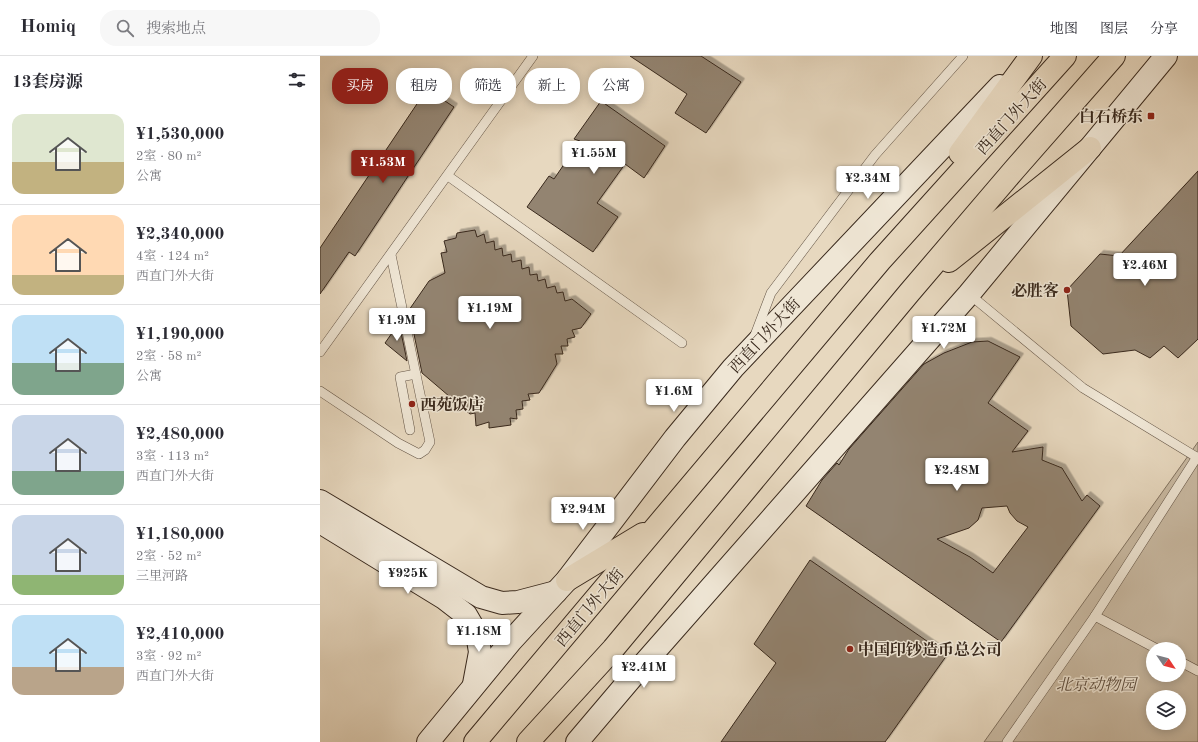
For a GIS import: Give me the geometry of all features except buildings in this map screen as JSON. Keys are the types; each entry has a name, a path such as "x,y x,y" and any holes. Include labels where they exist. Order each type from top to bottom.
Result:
{"highway":[{"path":"880,261 1030,56"},
{"name":"西直门外大街","path":"475,742 880,261 1065,56"},
{"path":"528,742 613,649 909,293 1114,56"},
{"path":"909,293 1090,148"},
{"path":"562,586 659,524"}],"street":[{"name":"西直门外大街","path":"428,742 511,641 562,586 675,438 750,350 1030,56"},
{"path":"577,742 633,676 970,294 1166,56"},
{"path":"320,501 481,597 502,603 518,602 562,586"},
{"path":"320,522 444,598 466,615 477,634 480,652 474,686"}],"lane":[{"path":"320,352 533,56"},
{"path":"750,350 771,293 875,155 963,56"},
{"path":"448,176 682,343"},
{"path":"320,391 398,443 419,454 425,450 430,442 391,255"},
{"path":"970,294 1083,388 1198,458 1095,616 1006,742"},
{"path":"410,430 400,377 416,374"},
{"path":"1095,616 1146,643"},
{"path":"1186,665 1198,671"}],"green space":[{"name":"北京动物园","path":"1198,442 1198,742 984,742"}],"place":[{"name":"白石桥东","path":"1151,116"},
{"name":"必胜客","path":"1067,290"},
{"name":"西苑饭店","path":"412,404"},
{"name":"中国印钞造币总公司","path":"850,649"}]}
